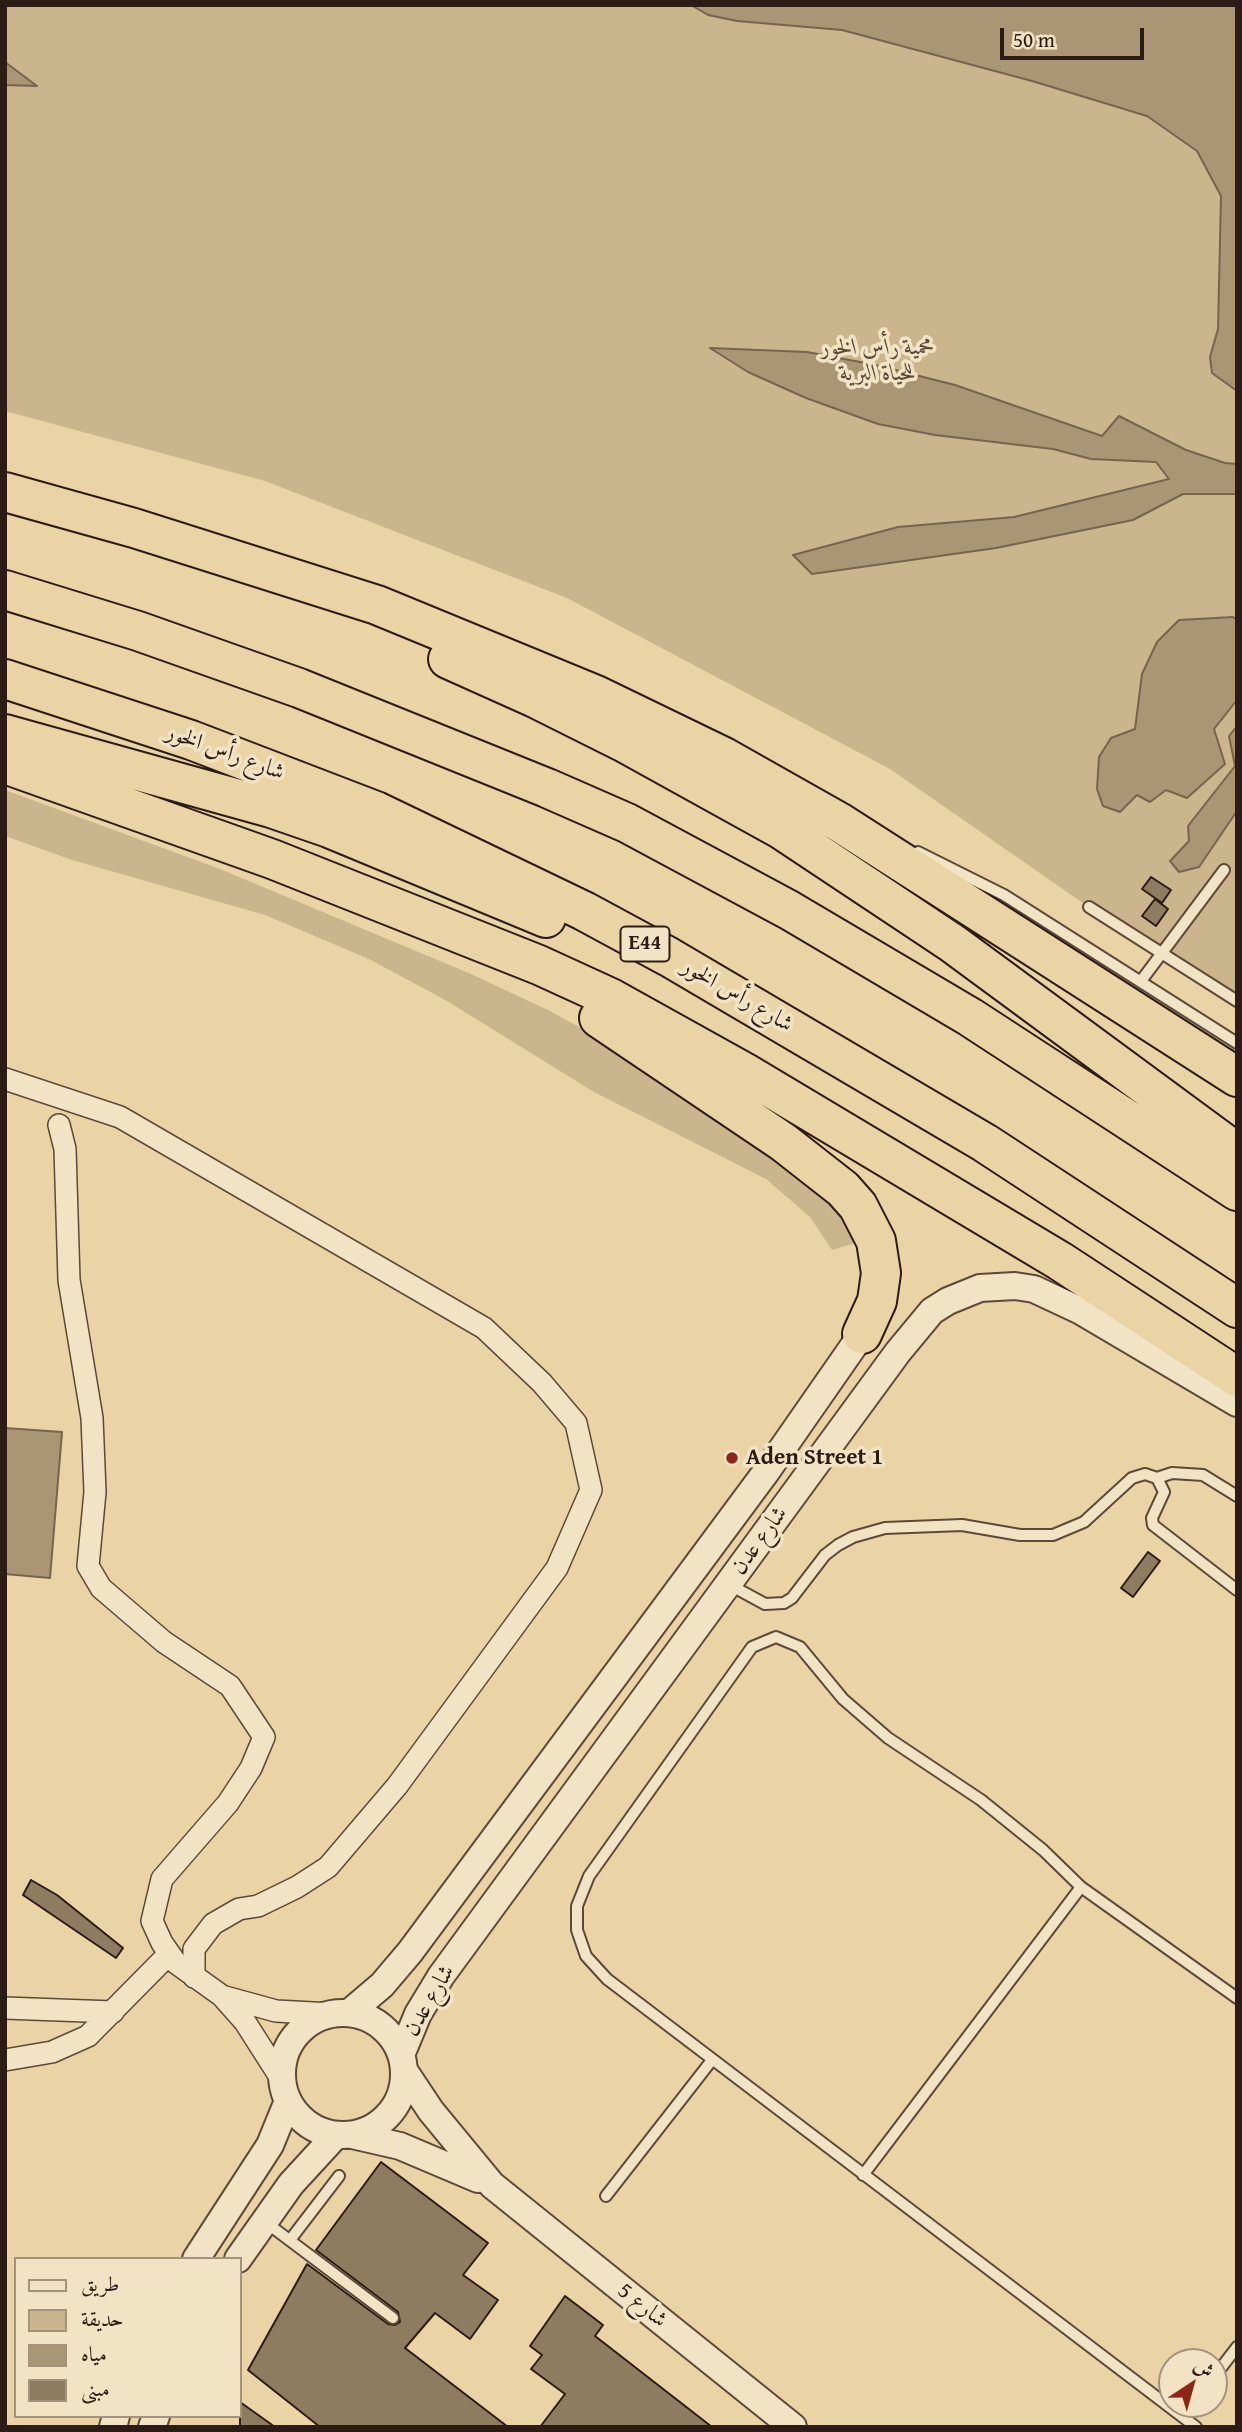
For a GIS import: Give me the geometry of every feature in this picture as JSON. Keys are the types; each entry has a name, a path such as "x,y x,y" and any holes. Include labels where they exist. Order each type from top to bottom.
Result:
{"highway":[{"path":"5,492 134,528 377,605 515,659 724,757 839,822 1237,1077"},
{"path":"226,559 306,598 535,698 690,777 782,830 952,943 1237,1153"},
{"path":"5,590 138,631 299,688 627,823 713,868 947,1004 1237,1191"},
{"name":"شارع رأس الخور","path":"5,679 191,740 376,811 584,911 669,957 974,1136 1237,1308"},
{"path":"5,734 271,808 329,828 581,932 669,957"},
{"path":"5,764 272,859 539,965 611,998 676,1033 1048,1254 1237,1377"},
{"path":"446,930 613,1026 783,1142 843,1189 869,1225 879,1257 877,1301 862,1334"}],"street":[{"path":"5,1079 129,1121 484,1328 542,1383 576,1423 591,1490 557,1568 397,1786 328,1867 297,1887 258,1906 239,1909 214,1924 194,1949 194,1977"},
{"path":"59,1125 66,1163 69,1280 92,1418 94,1492 88,1566 101,1588 164,1642 230,1686 264,1737 251,1769 228,1803 162,1879 152,1921 169,1954 194,1977 222,1996 245,2022 300,2118 317,2130 344,2135 369,2130 384,2120 396,2106 403,2090 403,2063 390,2035 372,2020 340,2013 276,2011 222,1996"},
{"name":"شارع عدن","path":"403,2063 418,2014 441,1976 917,1327 932,1311 964,1293 981,1288 1015,1286 1058,1299 1237,1404"},
{"name":"شارع عدن","path":"340,2013 382,1985 410,1952 766,1472 862,1334"},
{"path":"5,2060 70,2046 88,2036 169,1954"},
{"path":"5,2008 113,2012"},
{"path":"196,2257 270,2144 285,2091 284,2058 294,2037 311,2022 340,2013"},
{"name":"شارع 5","path":"403,2063 431,2112 492,2185 793,2427"},
{"path":"239,2257 291,2185 344,2135"},
{"name":"شارع 5","path":"344,2135 400,2146 447,2163 492,2185"}],"lane":[{"path":"839,822 888,840"},
{"path":"901,845 1004,895 1237,1043"},
{"path":"1141,981 1224,870"},
{"path":"1089,907 1237,1001"},
{"path":"729,1584 765,1604 784,1603 798,1591 825,1555 845,1541 868,1531 962,1525 1020,1535 1054,1535 1084,1522 1138,1474 1157,1478 1171,1472 1203,1475 1237,1496"},
{"path":"1157,1478 1163,1485 1165,1496 1152,1518 1153,1525 1237,1590"},
{"path":"1158,2398 607,1979 586,1956 577,1930 577,1906 589,1877 747,1654 760,1642 776,1637 793,1642 825,1681 861,1716 1011,1823 1081,1888 1237,1998"},
{"path":"863,2175 1081,1888"},
{"path":"606,2196 712,2060"},
{"path":"290,2240 339,2176"},
{"path":"264,2221 393,2318"}],"green space":[{"name":"محمية رأس الخور للحياة البرية","path":"5,5 1237,5 1237,1010 890,769 567,598 265,481 5,411"},
{"path":"5,790 220,869 471,974 550,1011 588,1032 817,1190 840,1214 855,1243 832,1250 810,1217 766,1179 594,1092 447,1001 369,959 265,915 72,860 5,836"}],"water":[{"path":"691,5 1237,5 1237,391 1212,373 1210,357 1218,329 1221,196 1197,151 1147,116 1032,81 842,30 737,21 708,15"},
{"path":"5,62 37,86 5,85"},
{"path":"710,348 807,352 876,365 955,385 1102,436 1119,416 1186,450 1225,463 1237,464 1237,494 1183,494 1133,520 996,548 812,574 793,555 898,527 1014,517 1169,479 1156,462 1091,459 1053,449 935,435 878,424 806,398 748,372"},
{"path":"1233,617 1237,620 1237,700 1214,729 1225,764 1187,798 1166,790 1150,802 1137,795 1120,812 1103,806 1097,789 1099,757 1111,738 1135,729 1142,674 1157,642 1179,620"},
{"path":"1237,726 1237,811 1199,867 1179,872 1170,861 1189,841 1188,826 1235,766 1229,736"},
{"path":"5,1428 62,1432 50,1578 5,1574"}],"building":[{"path":"1151,877 1171,890 1162,903 1142,889"},
{"path":"1155,899 1168,909 1156,926 1142,916"},
{"path":"1148,1552 1160,1561 1133,1597 1121,1588"},
{"path":"31,1880 57,1895 123,1948 116,1958 23,1895"},
{"path":"381,2162 488,2243 463,2275 498,2300 470,2339 435,2313 405,2348 508,2427 320,2427 248,2370 307,2264 388,2324 395,2325 400,2322 398,2312 316,2250"},
{"path":"565,2296 603,2325 595,2336 712,2427 540,2427 565,2394 531,2369 542,2355 530,2346"},
{"path":"242,2403 275,2427 240,2427"}],"place":[{"name":"Aden Street 1","path":"732,1458"}]}
